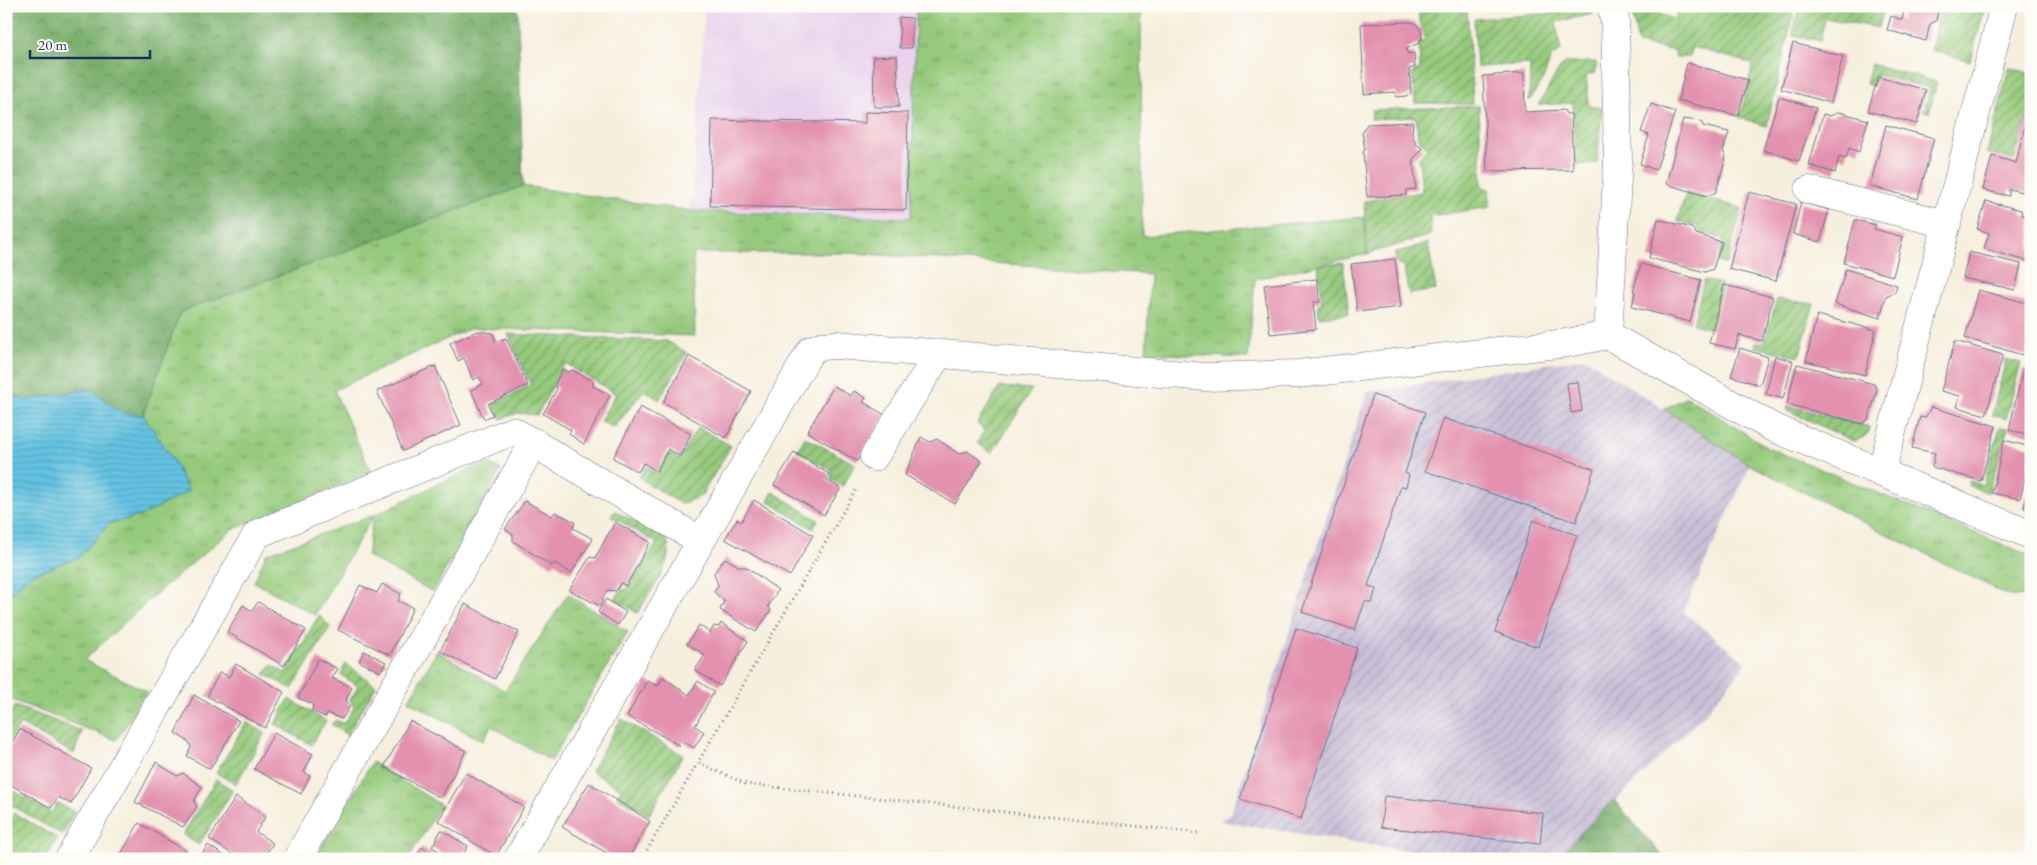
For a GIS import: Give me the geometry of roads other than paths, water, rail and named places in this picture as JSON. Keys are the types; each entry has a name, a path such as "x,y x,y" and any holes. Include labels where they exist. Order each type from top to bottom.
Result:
{"street":[{"path":"1608,335 1618,161 1618,83 1615,20 1612,6"},
{"path":"1881,473 2004,6"},
{"path":"1809,190 1947,224"},
{"path":"518,859 811,350 820,346 1206,377 1298,374 1567,343 1608,335 1772,426 2031,535"},
{"path":"874,457 938,355"},
{"path":"69,859 257,534 513,430 701,541"},
{"path":"297,859 534,442"}],"water":[{"path":"91,389 120,412 143,415 173,460 189,491 143,515 109,524 79,557 30,575 12,592 6,605 6,396 27,400"}]}
